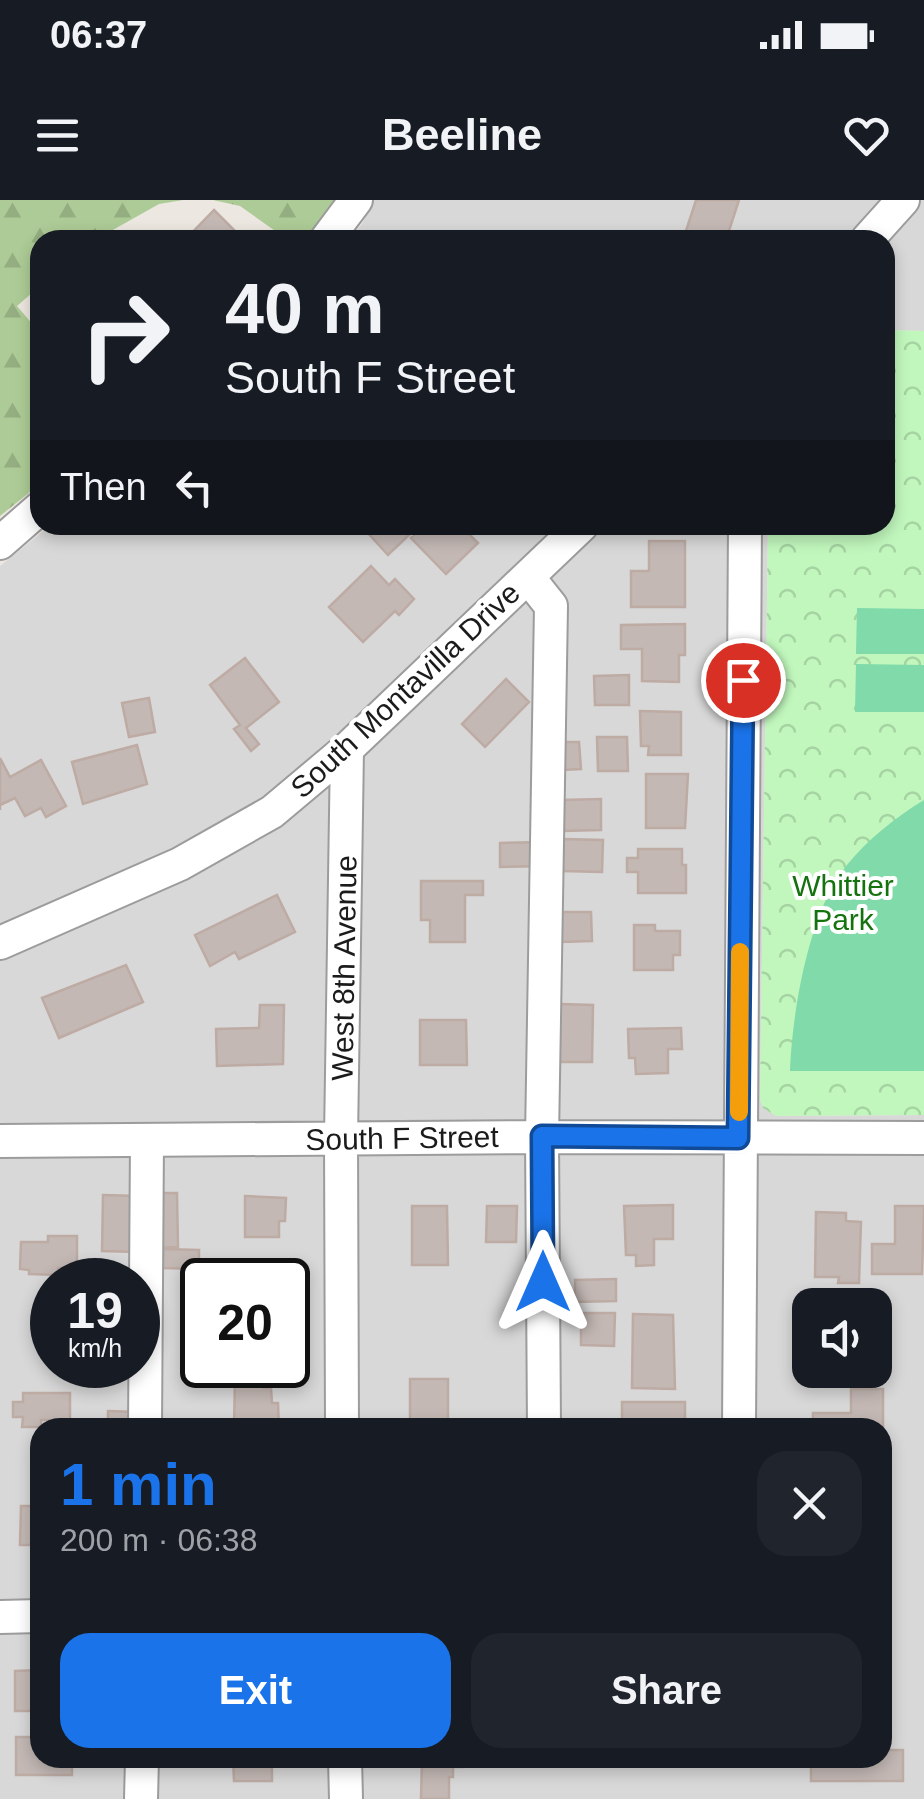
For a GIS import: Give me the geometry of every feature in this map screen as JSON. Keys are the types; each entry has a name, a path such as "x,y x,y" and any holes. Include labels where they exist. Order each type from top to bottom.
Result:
{"street":[{"path":"334,230 356,200"},
{"path":"870,230 877,200"},
{"path":"876,230 903,200"},
{"path":"0,543 30,517"},
{"name":"South Montavilla Drive","path":"0,943 196,855 272,812 347,750 572,535"},
{"path":"739,1418 744,535"},
{"path":"528,577 551,606 542,1136 544,1418"},
{"name":"West 8th Avenue","path":"342,1418 341,1138 347,750"},
{"name":"South F Street","path":"0,1141 542,1136 924,1138"},
{"path":"145,1418 147,1140"},
{"path":"0,1616 30,1616"},
{"path":"142,1768 142,1799"},
{"path":"345,1768 346,1799"}],"shaded area":[{"path":"374,200 924,200 924,331 895,330 895,230 357,230"},
{"path":"39,535 768,535 760,1099 763,1108 777,1116 924,1115 924,1799 0,1799 0,566"}],"green space":[{"path":"0,200 183,200 159,204 113,230 30,230 30,295 17,306 30,321 30,492 0,516"},
{"path":"213,200 338,200 315,230 274,230 240,206"},
{"name":"Whittier Park","path":"895,330 924,331 924,1115 776,1116 763,1108 760,1099 768,535 895,535"},
{"path":"857,608 924,609 924,654 856,654"},
{"path":"856,664 924,665 924,712 855,712"},
{"path":"924,800 924,1071 790,1071 805,963 822,908 847,865 873,837"}],"building":[{"path":"696,200 739,200 729,230 686,230"},
{"path":"214,210 234,230 195,230"},
{"path":"370,535 409,535 388,555"},
{"path":"470,535 478,543 446,574 411,538"},
{"path":"649,541 685,541 685,607 631,607 631,571 649,571"},
{"path":"371,566 389,585 395,579 414,599 399,615 395,611 363,642 329,607"},
{"path":"685,624 685,655 679,655 679,682 642,681 642,649 621,649 621,625"},
{"path":"245,658 279,702 246,728 259,744 251,751 234,729 240,725 210,685"},
{"path":"629,675 629,705 595,705 594,676"},
{"path":"506,679 529,702 485,747 462,724"},
{"path":"149,698 155,732 129,737 122,703"},
{"path":"640,711 681,712 681,755 648,755 649,746 641,746"},
{"path":"597,737 627,737 628,771 598,771"},
{"path":"562,742 579,742 581,769 563,770"},
{"path":"137,745 147,784 83,804 72,762"},
{"path":"0,758 10,777 41,760 66,806 46,817 41,808 25,816 15,798 0,805"},
{"path":"646,774 688,774 685,828 646,828"},
{"path":"601,799 601,830 562,831 561,800"},
{"path":"563,839 603,840 602,872 562,871"},
{"path":"543,842 544,866 500,867 500,843"},
{"path":"638,849 682,849 686,893 638,893 638,872 627,872 627,858 638,858"},
{"path":"421,881 483,881 483,895 465,895 465,942 430,942 430,920 421,920"},
{"path":"277,895 295,932 239,959 235,952 210,966 195,935"},
{"path":"560,912 591,912 592,941 561,942"},
{"path":"634,925 655,925 655,931 680,931 680,955 673,955 673,970 634,970"},
{"path":"126,965 143,1002 59,1038 42,998"},
{"path":"560,1004 593,1005 592,1062 558,1062"},
{"path":"260,1005 284,1005 283,1064 217,1066 216,1029 259,1028"},
{"path":"420,1020 466,1020 467,1065 420,1065"},
{"path":"681,1028 682,1049 668,1049 668,1073 636,1074 635,1058 629,1058 628,1029"},
{"path":"156,1193 177,1193 178,1247 156,1248"},
{"path":"103,1195 137,1196 136,1252 102,1251"},
{"path":"245,1196 286,1198 285,1221 279,1221 279,1237 245,1237"},
{"path":"673,1205 673,1239 654,1239 654,1265 636,1266 636,1255 626,1255 624,1206"},
{"path":"412,1206 447,1206 448,1265 412,1265"},
{"path":"487,1206 517,1206 516,1242 486,1242"},
{"path":"895,1206 924,1206 922,1274 872,1274 872,1244 895,1244"},
{"path":"816,1212 846,1213 846,1221 861,1222 859,1283 838,1283 839,1277 815,1277"},
{"path":"48,1236 77,1236 77,1258 30,1258 30,1274 29,1270 20,1269 21,1242 48,1242"},
{"path":"163,1249 199,1250 199,1258 180,1258 180,1268 163,1268"},
{"path":"616,1279 616,1301 575,1302 575,1280"},
{"path":"581,1313 615,1313 614,1346 581,1345"},
{"path":"633,1314 673,1315 675,1389 632,1388"},
{"path":"410,1379 448,1379 448,1418 410,1418"},
{"path":"235,1388 271,1388 272,1403 278,1403 279,1418 234,1418"},
{"path":"851,1389 883,1389 883,1418 813,1418 813,1413 851,1413"},
{"path":"23,1393 70,1393 70,1418 30,1418 30,1427 22,1427 23,1417 13,1417 13,1402 23,1402"},
{"path":"622,1402 685,1402 685,1418 622,1418"},
{"path":"108,1411 136,1412 136,1418 108,1418"},
{"path":"21,1506 30,1506 30,1545 20,1545"},
{"path":"30,1670 30,1711 15,1711 15,1671"},
{"path":"16,1737 30,1737 30,1768 72,1768 72,1775 16,1775"},
{"path":"892,1750 903,1750 903,1781 811,1781 811,1768 892,1768"},
{"path":"233,1768 272,1768 272,1781 234,1781"},
{"path":"422,1768 453,1768 449,1799 421,1799"}],"slow traffic":[{"path":"739,1112 740,952"}],"route":[{"path":"543,1282 542,1136 738,1138 743,680"}]}
